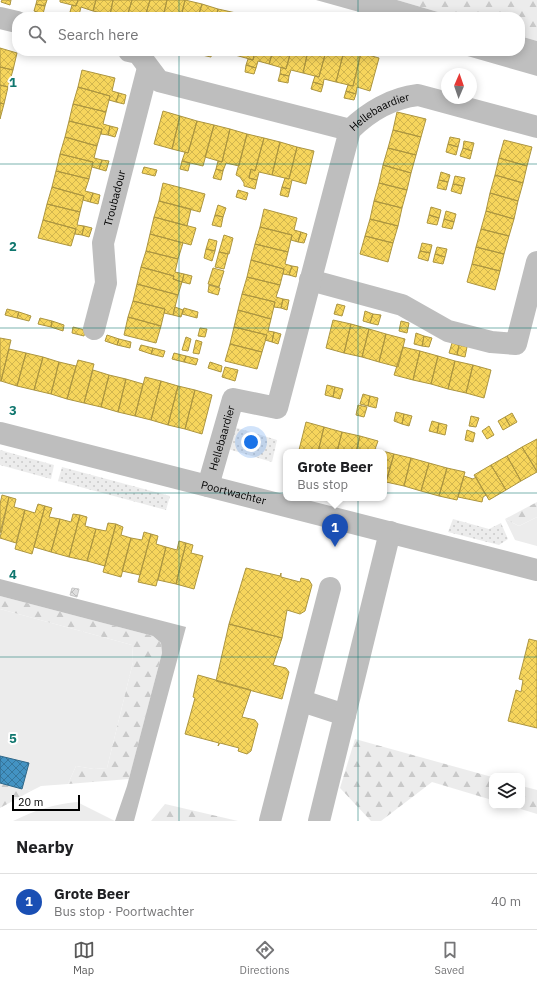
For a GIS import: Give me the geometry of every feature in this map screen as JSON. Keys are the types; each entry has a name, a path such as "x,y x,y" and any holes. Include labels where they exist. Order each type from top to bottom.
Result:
{"street":[{"path":"0,18 12,21"},
{"path":"139,56 159,81 350,130"},
{"name":"Troubadour","path":"94,329 106,283 103,243 148,68"},
{"name":"Hellebaardier","path":"208,486 233,398 277,408 350,130 361,119 401,97 418,95 537,127"},
{"path":"310,280 402,305 448,331 491,342 516,344 537,262"},
{"name":"Poortwachter","path":"0,433 537,570"},
{"path":"319,821 390,532"},
{"path":"270,821 330,588"},
{"path":"302,701 346,715"}],"green space":[{"path":"397,0 537,0 537,41 525,37 525,12 438,12"},
{"path":"234,427 277,440 272,462 228,449"},
{"path":"0,450 54,465 51,479 0,465"},
{"path":"62,467 170,496 166,510 58,481"},
{"path":"537,502 537,517 519,526 505,519"},
{"path":"537,517 537,546 515,540 505,519 519,526"},
{"path":"453,519 489,529 501,523 508,539 499,545 448,532"},
{"path":"0,596 153,636 161,643 162,653 129,779 68,784 76,766 94,769 107,768 133,662 132,645 0,609"},
{"path":"0,609 132,645 133,662 107,768 94,769 76,766 68,784 41,786 31,791 0,781"},
{"path":"355,739 489,776 489,799 432,782 381,821 371,821 340,788"},
{"path":"0,781 31,791 0,808"},
{"path":"525,787 537,790 537,814 521,809 525,809"},
{"path":"77,802 115,821 13,821 44,808"},
{"path":"165,804 238,821 151,821"}],"shaded area":[{"path":"316,0 397,0 438,12 359,12"},
{"path":"525,37 537,41 537,76 467,56 525,56"},
{"path":"0,579 186,627 134,821 115,821 127,786 162,653 161,643 153,636 0,596"}],"building: Homes":[{"path":"2,0 11,0 10,5 1,2"},
{"path":"37,0 47,0 45,6 36,4"},
{"path":"60,0 78,0 76,6 60,2"},
{"path":"78,0 96,0 93,11 81,7 80,12 70,12 72,5 76,6"},
{"path":"96,0 113,0 111,12 93,11"},
{"path":"113,0 132,0 128,12 111,12"},
{"path":"132,0 150,0 146,12 128,12"},
{"path":"150,0 167,0 164,12 146,12"},
{"path":"167,0 185,0 182,12 164,12"},
{"path":"185,0 202,4 200,12 182,12"},
{"path":"36,4 45,6 44,12 34,11"},
{"path":"202,4 218,9 217,12 200,12"},
{"path":"218,9 232,12 217,12"},
{"path":"0,48 12,52 12,56 16,56 13,70 0,67"},
{"path":"239,56 254,56 253,60"},
{"path":"254,56 271,56 269,64 258,61 256,68 246,65 248,59 253,60"},
{"path":"271,56 290,56 286,69 269,64"},
{"path":"290,56 307,56 303,73 291,70 289,76 280,74 281,67 286,69"},
{"path":"307,56 325,56 319,77 303,73"},
{"path":"325,56 343,56 336,82 324,79 323,85 313,82 315,76 319,77"},
{"path":"343,56 360,56 353,86 336,82"},
{"path":"360,56 372,56 379,58 370,91 357,87 356,94 346,91 348,85 353,86"},
{"path":"246,65 256,68 254,74 245,72"},
{"path":"0,67 13,70 8,87 0,85"},
{"path":"82,70 115,78 112,91 119,93 116,102 109,100 110,96 78,87"},
{"path":"280,74 289,76 288,83 278,81"},
{"path":"313,82 323,85 321,92 311,89"},
{"path":"0,85 8,87 4,104 0,103"},
{"path":"78,87 110,96 106,112 73,104"},
{"path":"346,91 356,94 354,100 344,98"},
{"path":"119,93 126,95 124,104 116,102"},
{"path":"0,103 4,104 0,119"},
{"path":"73,104 106,112 103,124 110,126 108,135 101,134 102,129 69,121"},
{"path":"163,111 180,116 172,149 154,144"},
{"path":"397,112 426,119 421,137 393,130"},
{"path":"180,116 197,121 188,153 172,149"},
{"path":"69,121 102,129 97,146 65,137"},
{"path":"197,121 214,125 203,166 182,161 185,152 188,153"},
{"path":"214,125 230,129 222,162 205,157"},
{"path":"110,126 118,128 115,137 108,135"},
{"path":"230,129 247,134 239,166 226,163 223,171 216,169 218,161 222,162"},
{"path":"393,130 421,137 416,155 388,148"},
{"path":"247,134 264,138 255,171 251,169 249,178 257,180 255,189 244,186 244,183 240,177 236,175"},
{"path":"65,137 97,146 94,158 102,160 99,169 92,167 93,162 60,154"},
{"path":"450,137 460,139 458,147 448,144"},
{"path":"264,138 280,142 272,175 259,172 257,180 249,178 251,169 255,171"},
{"path":"504,140 532,147 527,166 499,158"},
{"path":"464,141 474,143 472,151 463,148"},
{"path":"280,142 297,147 289,179 272,175"},
{"path":"448,144 458,147 456,155 446,152"},
{"path":"297,147 314,151 306,184 292,180 290,189 282,187 285,178 289,179"},
{"path":"388,148 416,155 411,173 383,165"},
{"path":"463,148 472,151 470,159 460,156"},
{"path":"60,154 93,162 89,179 56,171"},
{"path":"499,158 527,166 523,183 495,175"},
{"path":"102,160 109,161 106,171 99,169"},
{"path":"182,161 190,163 188,171 180,169"},
{"path":"383,165 411,173 407,190 379,183"},
{"path":"144,167 157,170 155,176 142,173"},
{"path":"216,169 223,171 221,180 213,178"},
{"path":"56,171 89,179 85,191 93,193 90,202 83,200 84,196 52,187"},
{"path":"441,172 450,175 448,182 439,180"},
{"path":"495,175 523,183 518,201 490,193"},
{"path":"455,176 465,178 463,186 453,184"},
{"path":"439,180 448,182 446,190 437,188"},
{"path":"163,183 205,194 200,212 159,201"},
{"path":"379,183 407,190 402,208 374,201"},
{"path":"453,184 463,186 461,194 451,191"},
{"path":"52,187 84,196 80,212 47,204"},
{"path":"282,187 290,189 288,197 280,195"},
{"path":"238,190 248,193 246,200 236,197"},
{"path":"93,193 100,195 98,204 90,202"},
{"path":"490,193 518,201 514,219 486,211"},
{"path":"159,201 191,209 187,226 154,217"},
{"path":"374,201 402,208 398,226 370,219"},
{"path":"47,204 80,212 77,225 84,226 82,235 75,234 76,229 43,220"},
{"path":"218,205 226,208 223,217 215,215"},
{"path":"431,207 441,210 439,218 429,215"},
{"path":"264,209 297,218 294,230 301,232 298,242 291,240 292,235 260,227"},
{"path":"446,211 456,214 454,222 444,219"},
{"path":"486,211 514,219 509,236 481,229"},
{"path":"215,215 223,217 221,227 212,225"},
{"path":"429,215 439,218 437,225 427,223"},
{"path":"154,217 196,228 191,245 150,234"},
{"path":"370,219 398,226 393,243 365,236"},
{"path":"444,219 454,222 452,229 442,227"},
{"path":"43,220 76,229 71,246 38,238"},
{"path":"84,226 92,228 89,237 82,235"},
{"path":"260,227 292,235 288,252 255,244"},
{"path":"481,229 509,236 504,254 476,247"},
{"path":"301,232 307,234 304,243 298,242"},
{"path":"150,234 183,243 178,259 146,251"},
{"path":"224,235 233,238 229,254 219,252"},
{"path":"365,236 393,243 388,262 360,254"},
{"path":"209,239 217,241 215,251 206,249"},
{"path":"422,243 432,245 430,253 420,251"},
{"path":"255,244 288,252 285,264 292,266 289,275 283,274 284,269 251,260"},
{"path":"437,247 447,249 445,257 435,254"},
{"path":"476,247 504,254 500,271 472,264"},
{"path":"206,249 215,251 212,261 204,258"},
{"path":"146,251 178,259 175,272 184,274 182,282 173,279 174,276 141,267"},
{"path":"420,251 430,253 428,261 418,258"},
{"path":"219,252 228,254 224,269 215,267"},
{"path":"435,254 445,257 443,264 433,262"},
{"path":"251,260 284,269 280,285 247,277"},
{"path":"472,264 500,271 495,290 467,282"},
{"path":"292,266 298,267 296,277 289,275"},
{"path":"141,267 174,276 173,279 182,282 178,295 137,284"},
{"path":"213,268 224,271 219,287 208,284"},
{"path":"184,274 192,276 190,284 182,282"},
{"path":"247,277 280,285 276,297 283,299 281,308 274,307 275,302 242,294"},
{"path":"137,284 178,295 173,315 164,313 165,309 133,301"},
{"path":"209,285 220,288 218,295 208,292"},
{"path":"242,294 275,302 271,319 238,310"},
{"path":"283,299 289,300 287,310 281,308"},
{"path":"133,301 165,309 161,326 128,317"},
{"path":"337,304 345,306 342,316 334,314"},
{"path":"175,307 183,310 181,317 173,315"},
{"path":"184,308 198,312 197,318 182,314"},
{"path":"7,309 19,312 17,318 5,315"},
{"path":"238,310 271,319 268,331 274,332 272,342 265,340 267,335 234,327"},
{"path":"365,311 373,314 370,323 363,321"},
{"path":"19,312 31,316 29,321 17,318"},
{"path":"373,314 381,315 378,325 370,323"},
{"path":"128,317 161,326 156,343 124,335"},
{"path":"40,318 52,321 51,327 38,324"},
{"path":"333,320 351,324 344,353 326,348"},
{"path":"52,321 64,325 63,331 51,327"},
{"path":"401,321 409,323 407,333 399,331"},
{"path":"351,324 369,329 362,357 344,353"},
{"path":"73,327 85,330 84,336 72,333"},
{"path":"234,327 267,335 262,352 230,344"},
{"path":"200,328 207,329 205,337 198,336"},
{"path":"369,329 386,334 379,362 362,357"},
{"path":"274,332 281,334 278,344 272,342"},
{"path":"416,333 424,336 422,346 414,344"},
{"path":"386,334 405,339 398,367 379,362"},
{"path":"107,335 119,339 117,345 105,341"},
{"path":"424,336 432,338 429,347 422,346"},
{"path":"186,337 191,339 188,351 182,350"},
{"path":"0,338 11,340 1,381 0,381"},
{"path":"119,339 131,342 130,348 117,345"},
{"path":"196,340 202,342 199,354 193,353"},
{"path":"452,343 459,345 457,355 449,353"},
{"path":"230,344 262,352 257,369 225,361"},
{"path":"141,345 153,348 151,354 139,350"},
{"path":"459,345 467,347 465,357 457,355"},
{"path":"403,347 420,351 413,380 394,375"},
{"path":"153,348 165,351 163,357 151,354"},
{"path":"9,349 26,353 17,386 1,381"},
{"path":"420,351 438,356 431,384 413,380"},
{"path":"26,353 43,357 34,390 17,386"},
{"path":"174,353 186,356 184,362 172,359"},
{"path":"186,356 198,359 196,365 184,362"},
{"path":"438,356 455,361 448,389 431,384"},
{"path":"43,357 59,362 51,394 34,390"},
{"path":"78,360 94,364 84,403 67,399"},
{"path":"455,361 473,365 466,393 448,389"},
{"path":"59,362 76,366 67,399 51,394"},
{"path":"210,362 222,366 221,372 208,368"},
{"path":"473,365 491,370 484,398 466,393"},
{"path":"225,367 238,370 235,381 222,377"},
{"path":"93,370 109,375 101,407 84,403"},
{"path":"109,375 126,379 118,412 101,407"},
{"path":"145,377 161,381 151,420 135,416"},
{"path":"126,379 143,384 135,416 118,412"},
{"path":"161,381 178,386 168,425 151,420"},
{"path":"327,385 335,387 333,397 325,395"},
{"path":"178,386 195,390 185,429 168,425"},
{"path":"335,387 343,389 340,399 333,397"},
{"path":"195,390 212,395 202,434 185,429"},
{"path":"363,394 370,396 368,406 360,404"},
{"path":"370,396 378,398 376,408 368,406"},
{"path":"358,405 367,407 364,417 356,415"},
{"path":"396,412 404,414 402,424 394,421"},
{"path":"512,413 517,422 510,426 505,417"},
{"path":"404,414 412,416 409,426 402,424"},
{"path":"471,416 479,418 476,427 469,426"},
{"path":"505,417 510,426 503,430 498,421"},
{"path":"432,421 439,423 437,433 429,431"},
{"path":"306,422 324,427 319,449 299,449"},
{"path":"439,423 447,425 445,435 437,433"},
{"path":"489,426 494,435 487,439 482,431"},
{"path":"324,427 342,432 338,449 319,449"},
{"path":"467,430 475,433 473,442 465,440"},
{"path":"342,432 360,436 357,449 338,449"},
{"path":"360,436 378,441 375,449 357,449"},
{"path":"537,439 537,471 522,447"},
{"path":"522,447 537,472 521,481 507,456"},
{"path":"387,452 394,454 387,478"},
{"path":"394,454 411,458 404,486 387,482"},
{"path":"507,456 521,481 506,490 491,465"},
{"path":"411,458 429,463 421,491 404,486"},
{"path":"429,463 447,468 439,496 421,491"},
{"path":"491,465 506,490 489,500 474,475"},
{"path":"447,468 465,472 457,500 439,496"},
{"path":"464,476 473,479 476,477 486,495 483,497 482,502 458,497"},
{"path":"2,495 9,497 0,533 0,504"},
{"path":"9,497 16,499 14,507 25,510 16,543 0,538"},
{"path":"38,504 45,506 32,554 15,549 25,510 35,513"},
{"path":"45,506 52,508 49,517 60,519 51,552 34,547"},
{"path":"73,514 80,515 69,557 51,552 60,519 71,522"},
{"path":"80,515 87,517 85,526 96,529 87,561 69,557"},
{"path":"108,523 116,524 105,566 87,561 96,529 106,531"},
{"path":"116,524 123,527 121,535 131,538 121,577 103,572"},
{"path":"144,532 151,534 140,575 122,571 131,538 142,540"},
{"path":"151,534 158,536 156,544 166,547 156,586 138,582"},
{"path":"179,541 186,543 176,584 158,580 166,547 177,550"},
{"path":"186,543 193,545 191,553 203,556 194,589 176,584"},
{"path":"246,568 280,576 281,573 281,577 300,582 301,578 309,580 312,585 305,611 300,614 287,610 282,638 229,624"},
{"path":"229,624 282,638 273,665 286,668 289,672 282,699 216,681"},
{"path":"529,639 537,641 537,728 508,721 516,690 521,692 523,680 519,679"},
{"path":"198,675 251,690 242,717 255,720 258,724 251,751 247,754 238,751 239,748 220,743 218,746 219,743 185,734 195,698 193,697"}],"building: Schools":[{"path":"0,756 29,763 22,789 0,783"}],"building: Other":[{"path":"72,588 79,589 77,597 70,595"}],"place":[{"name":"Grote Beer","path":"335,547"}]}
